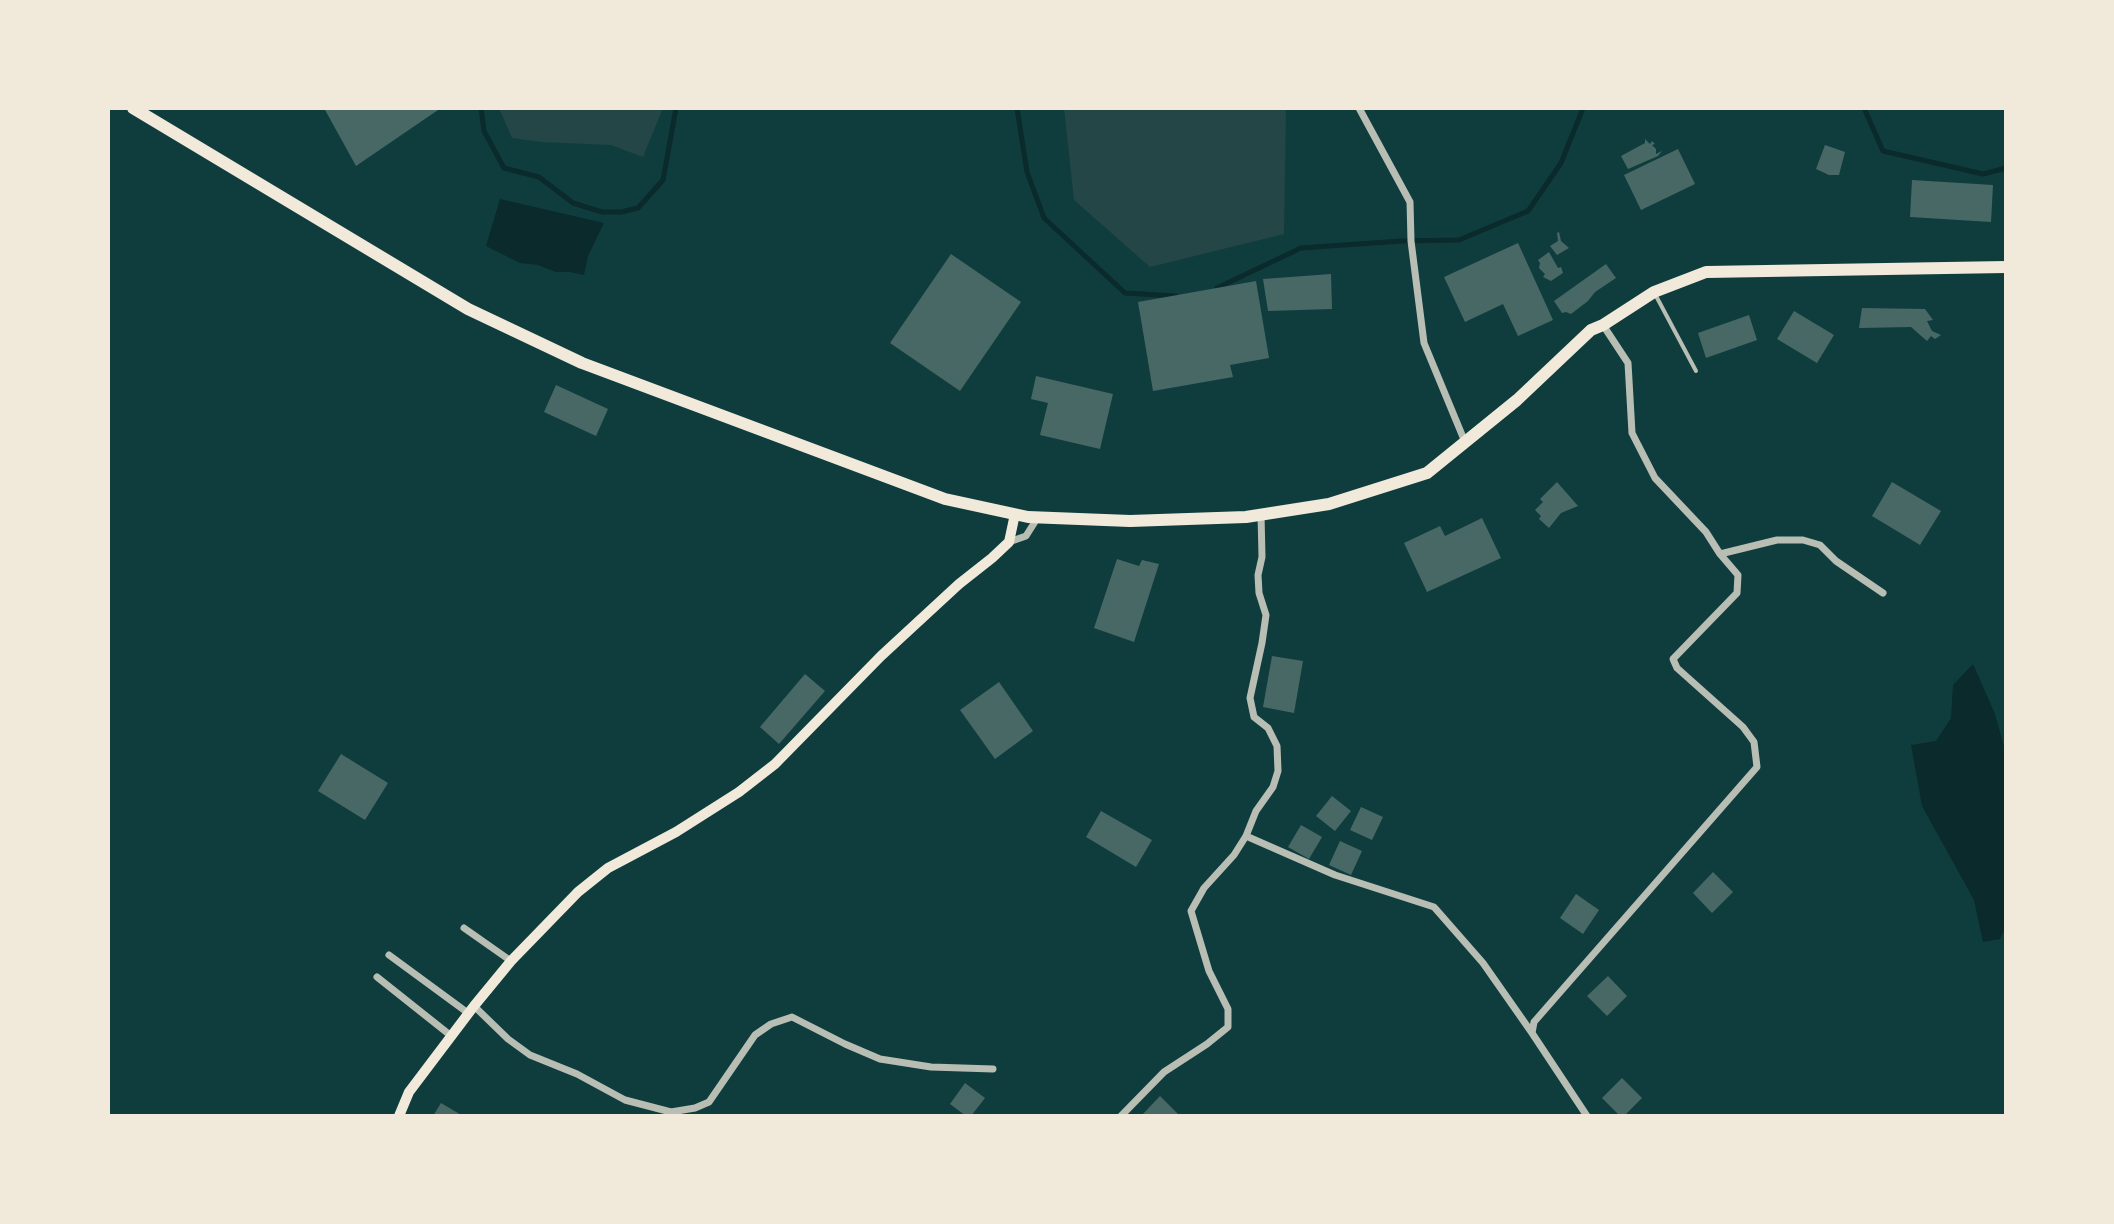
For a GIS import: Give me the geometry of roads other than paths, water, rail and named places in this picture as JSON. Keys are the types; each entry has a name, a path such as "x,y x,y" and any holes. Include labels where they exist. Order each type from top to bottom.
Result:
{"highway":[{"path":"133,108 468,309 582,363 945,499 1038,517 1130,521 1246,517 1329,504 1427,473 1517,400 1591,330 1654,292 1706,272 2006,267"}],"main road":[{"path":"399,1116 409,1092 450,1035 511,961 578,892 608,868 713,809 775,764 881,656 1009,542 1015,514"}],"street":[{"path":"1359,108 1410,202 1414,271 1424,343 1465,442"},
{"path":"1532,1033 1534,1022 1757,767 1754,742 1743,727 1677,668 1673,659 1737,593 1738,575 1706,532 1655,478 1632,433 1628,363 1603,325"},
{"path":"1121,1116 1164,1072 1228,1027 1228,1009 1209,971 1191,911 1204,888 1234,855 1246,836 1256,811 1273,787 1278,771 1277,746 1268,728 1254,717 1250,698 1266,615 1259,593 1258,575 1262,557 1261,514"},
{"path":"1009,542 1026,536 1038,517"},
{"path":"1720,554 1777,540 1803,540 1820,545 1836,561 1883,593"},
{"path":"1246,836 1335,875 1434,907 1483,963 1587,1116"},
{"path":"464,928 511,961"},
{"path":"389,955 471,1010 530,1055 577,1074 625,1100 671,1112 709,1102 755,1035 771,1024 792,1017 880,1059 931,1067 993,1069"},
{"path":"377,977 450,1035"}],"lane":[{"path":"1654,292 1696,371"}],"waterway":[{"path":"481,108 484,131 504,168 539,177 573,203 602,212 638,208 663,180 676,108"},
{"path":"1017,108 1027,172 1044,218 1125,293 1176,296"},
{"path":"1217,288 1301,248 1459,240 1528,211 1561,163 1583,108"},
{"path":"1864,108 1883,151 1983,174 2006,168"}]}
